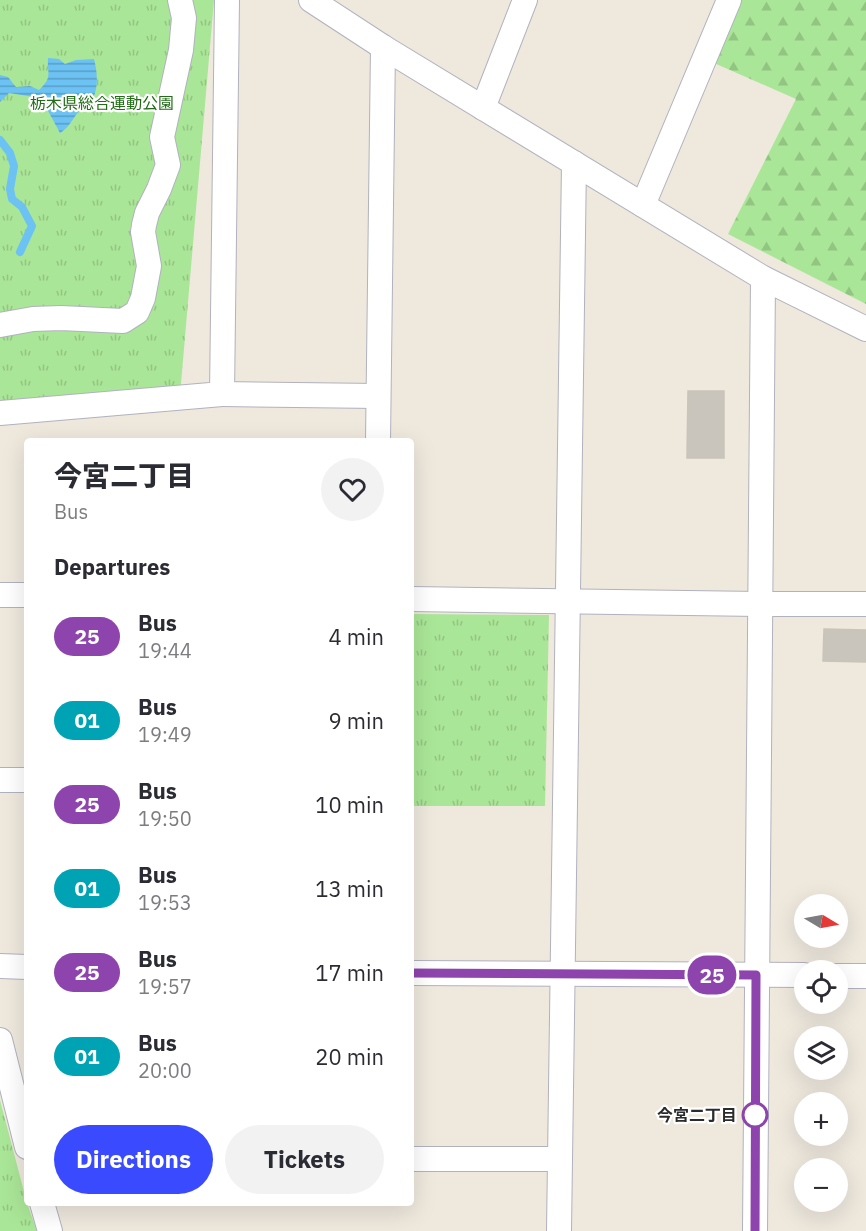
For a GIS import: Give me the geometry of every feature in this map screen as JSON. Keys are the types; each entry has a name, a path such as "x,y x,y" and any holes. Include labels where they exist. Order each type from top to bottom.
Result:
{"street":[{"path":"0,325 33,319 61,318 123,321 137,312 143,298 149,266 143,232 147,213 168,165 162,137 181,50 184,18 180,0"},
{"path":"222,394 227,0"},
{"path":"483,108 525,0"},
{"path":"643,205 729,0"},
{"path":"322,3 383,47 763,278 866,329"},
{"path":"378,438 383,47"},
{"path":"559,1231 574,163"},
{"path":"755,1231 763,278"},
{"path":"0,413 222,394 378,396"},
{"path":"0,595 24,595"},
{"path":"414,599 866,604"},
{"path":"0,780 24,780"},
{"path":"0,966 24,967"},
{"path":"414,973 794,975"},
{"path":"848,976 866,976"},
{"path":"0,1040 24,1135"},
{"path":"414,1159 560,1159"},
{"path":"43,1206 50,1231"}],"green space":[{"name":"栃木県総合運動公園","path":"0,0 214,0 180,395 0,407"},
{"path":"739,0 866,0 866,304 728,234 796,99 714,63"},
{"path":"414,614 549,615 545,806 414,806"},
{"path":"0,1100 24,1192 24,1206 28,1206 37,1231 0,1231"}],"water":[{"path":"48,58 59,59 65,64 76,60 94,59 96,68 97,84 93,98 60,133 41,98 9,93 0,102 0,75 8,77 16,87 30,86 39,90 48,78"}],"building":[{"path":"688,391 724,391 724,458 687,458"},
{"path":"824,629 866,630 866,662 823,661"}],"waterway":[{"path":"0,140 10,153 14,166 10,189 12,199 22,207 32,226 20,252"}],"bus line":[{"name":"25","path":"414,973 756,975 755,1231"}],"place":[{"name":"今宮二丁目","path":"755,1115"}]}
